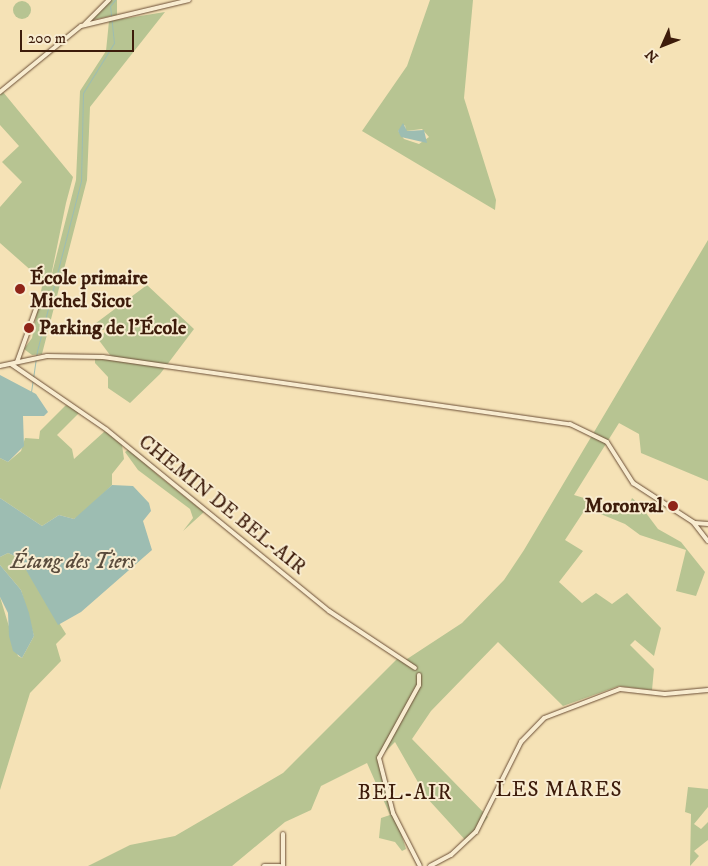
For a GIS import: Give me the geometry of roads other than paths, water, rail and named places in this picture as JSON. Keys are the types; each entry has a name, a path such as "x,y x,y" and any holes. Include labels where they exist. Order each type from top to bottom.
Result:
{"street":[{"path":"85,24 189,0"},
{"path":"1,92 61,39 85,24 107,1"},
{"path":"17,362 37,306"},
{"path":"0,365 37,358 103,357 508,412 583,428 608,443 617,465 633,482 694,523 708,541"},
{"name":"CHEMIN DE BEL-AIR","path":"11,364 107,430 329,611 415,668"},
{"path":"694,523 708,524"},
{"path":"419,675 419,683 379,758 393,813 420,866"},
{"path":"430,866 451,855 476,832 521,742 544,718 620,689 665,694 708,690"},
{"path":"264,866 281,866 283,834"}],"water":[{"path":"403,123 407,131 424,130 427,143 401,137 398,131"},
{"path":"0,375 36,394 48,412 44,416 23,416 24,446 8,462 0,458"},
{"name":"Étang des Tiers","path":"112,485 133,486 149,503 151,511 143,521 152,550 81,612 58,625 19,558 8,553 0,557 0,498 42,526 59,515 74,519"},
{"path":"0,565 21,590 29,613 34,636 22,658 13,651 9,636 8,613 0,597"}],"waterway":[{"path":"31,392 37,351 81,181 83,93 114,43 110,6 115,0"}],"place":[{"name":"École primaire Michel Sicot","path":"20,289"},
{"name":"Parking de l'École","path":"29,328"},
{"name":"Moronval","path":"673,506"}],"district":[{"name":"LES MARES","path":"559,790"},
{"name":"BEL-AIR","path":"405,793"}]}
